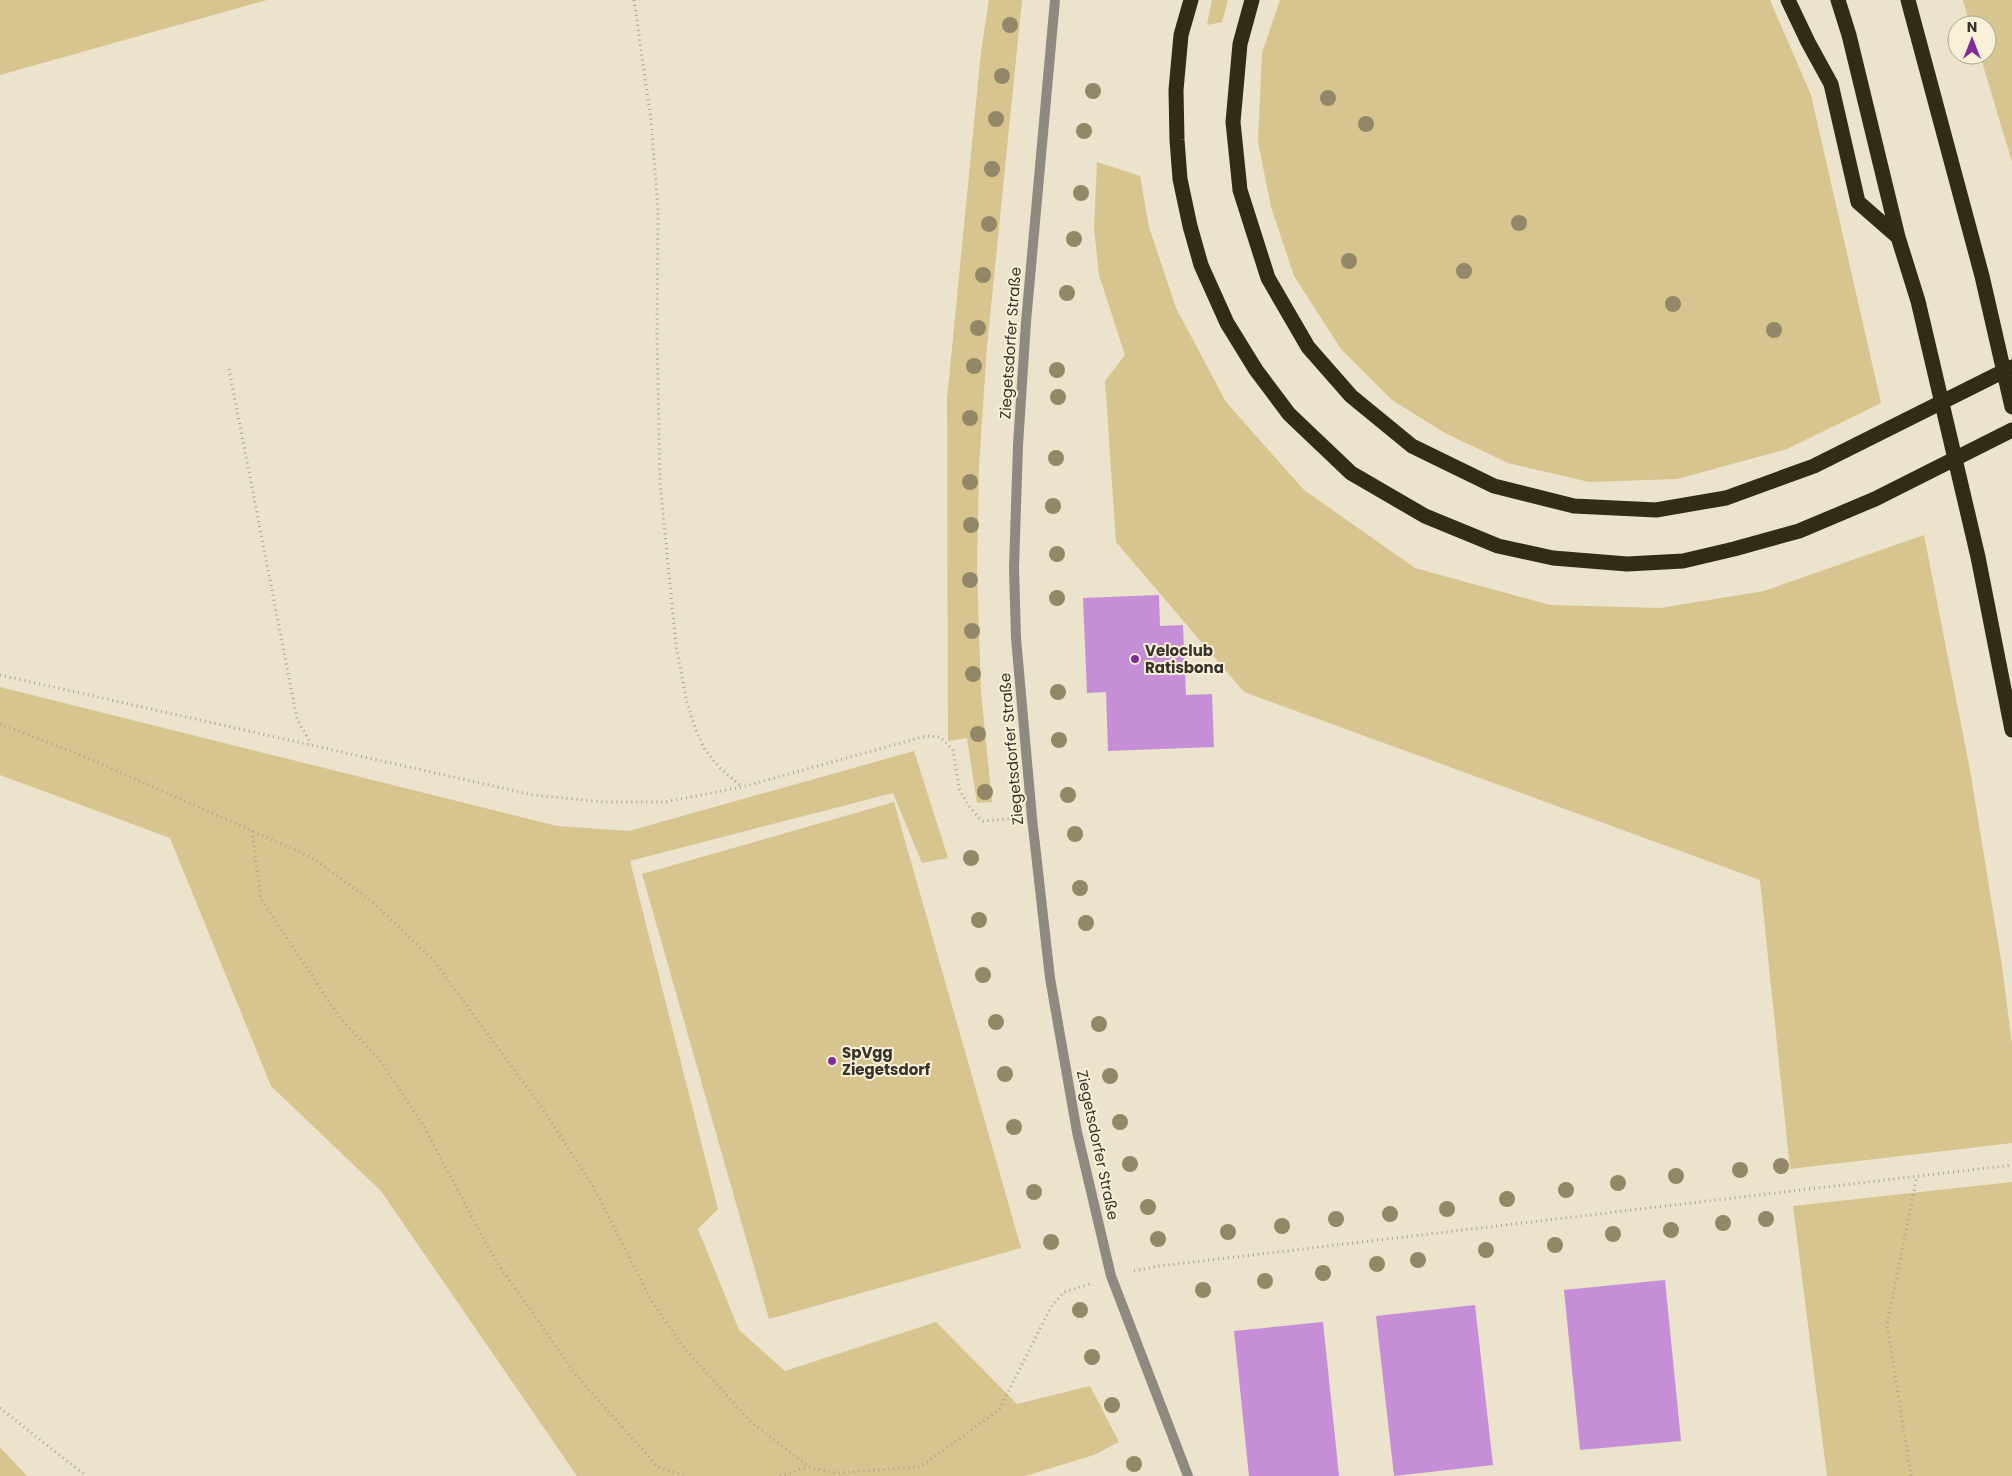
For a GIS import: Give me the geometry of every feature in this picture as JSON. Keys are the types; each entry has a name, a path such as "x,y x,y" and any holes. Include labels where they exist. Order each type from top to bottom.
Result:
{"highway":[{"path":"1191,0 1181,35 1176,90 1180,179 1190,226 1201,264 1227,323 1256,370 1289,414 1351,473 1425,516 1498,546 1552,558 1627,564 1683,561 1799,531 1875,499 2012,430"},
{"path":"1252,0 1240,44 1232,122 1240,190 1268,278 1308,347 1351,396 1412,446 1494,486 1574,506 1656,510 1726,498 1814,466 2012,367"},
{"path":"1788,0 1831,84 1858,202 1898,237"},
{"path":"1838,0 1849,35 1898,237 1918,301 1978,557 2012,730"},
{"path":"1908,0 1982,276 2012,407"}],"street":[{"name":"Ziegetsdorfer Straße","path":"1055,0 1026,322 1018,445 1014,568 1016,638 1032,818 1052,987 1077,1132 1111,1276 1188,1476"}],"path":[{"path":"634,0 651,120 658,210 657,335 660,483 676,645 686,699 695,728 705,750 720,768 742,788"},
{"path":"229,369 297,719 312,745"},
{"path":"0,675 533,795 605,802 665,802 742,788 926,736 940,737 953,750 959,788 968,805 982,821 1032,818"},
{"path":"0,724 81,755 252,830 310,858 372,900 434,961 540,1105 594,1188 652,1302 685,1349 750,1421 809,1467 835,1473 920,1467 999,1410 1051,1307 1064,1292 1111,1276 1159,1266 2012,1165"},
{"path":"252,830 260,899 340,1018 379,1059 422,1123 494,1258 576,1375 658,1467 685,1476"},
{"path":"1911,1476 1887,1324 1917,1176"},
{"path":"0,1408 86,1476"},
{"path":"780,1476 809,1467"}],"shaded area":[{"path":"0,0 267,0 0,75"},
{"path":"989,0 1022,0 987,346 979,466 977,570 981,692 992,802 977,803 967,738 948,741 947,399 981,52"},
{"path":"1212,0 1228,0 1222,22 1207,25"},
{"path":"1280,0 1770,0 1811,95 1881,403 1787,449 1677,479 1589,482 1508,463 1445,433 1392,400 1341,349 1294,276 1271,207 1258,142 1262,53"},
{"path":"1963,0 2012,0 2012,162 1983,65 1997,65 1997,15 1967,15"},
{"path":"1097,162 1140,176 1149,227 1176,308 1226,402 1304,490 1415,568 1550,605 1660,608 1764,591 1924,535 1970,770 2002,966 2012,1044 2012,1143 1790,1169 1760,880 1244,692 1116,542 1105,381 1125,355 1099,275 1094,229"},
{"path":"0,687 557,826 629,831 914,751 948,858 922,863 893,793 630,861 718,1209 698,1229 739,1330 785,1371 936,1322 1017,1404 1090,1386 1119,1442 1094,1455 1025,1476 577,1476 381,1191 271,1086 170,838 0,775"},
{"name":"SpVgg Ziegetsdorf","path":"894,802 1021,1248 769,1319 642,874"},
{"path":"2012,1182 2012,1476 1827,1476 1793,1206"},
{"path":"0,1447 27,1476 0,1476"}],"building":[{"name":"Veloclub Ratisbona","path":"1159,595 1160,626 1183,625 1186,695 1212,694 1214,747 1108,751 1106,692 1087,693 1083,598"},
{"path":"1665,1280 1681,1441 1580,1450 1564,1290"},
{"path":"1475,1305 1493,1465 1394,1476 1376,1316"},
{"path":"1323,1322 1339,1476 1249,1476 1234,1331"}],"place":[{"name":"Veloclub Ratisbona","path":"1135,659"},
{"name":"SpVgg Ziegetsdorf","path":"832,1061"}]}
